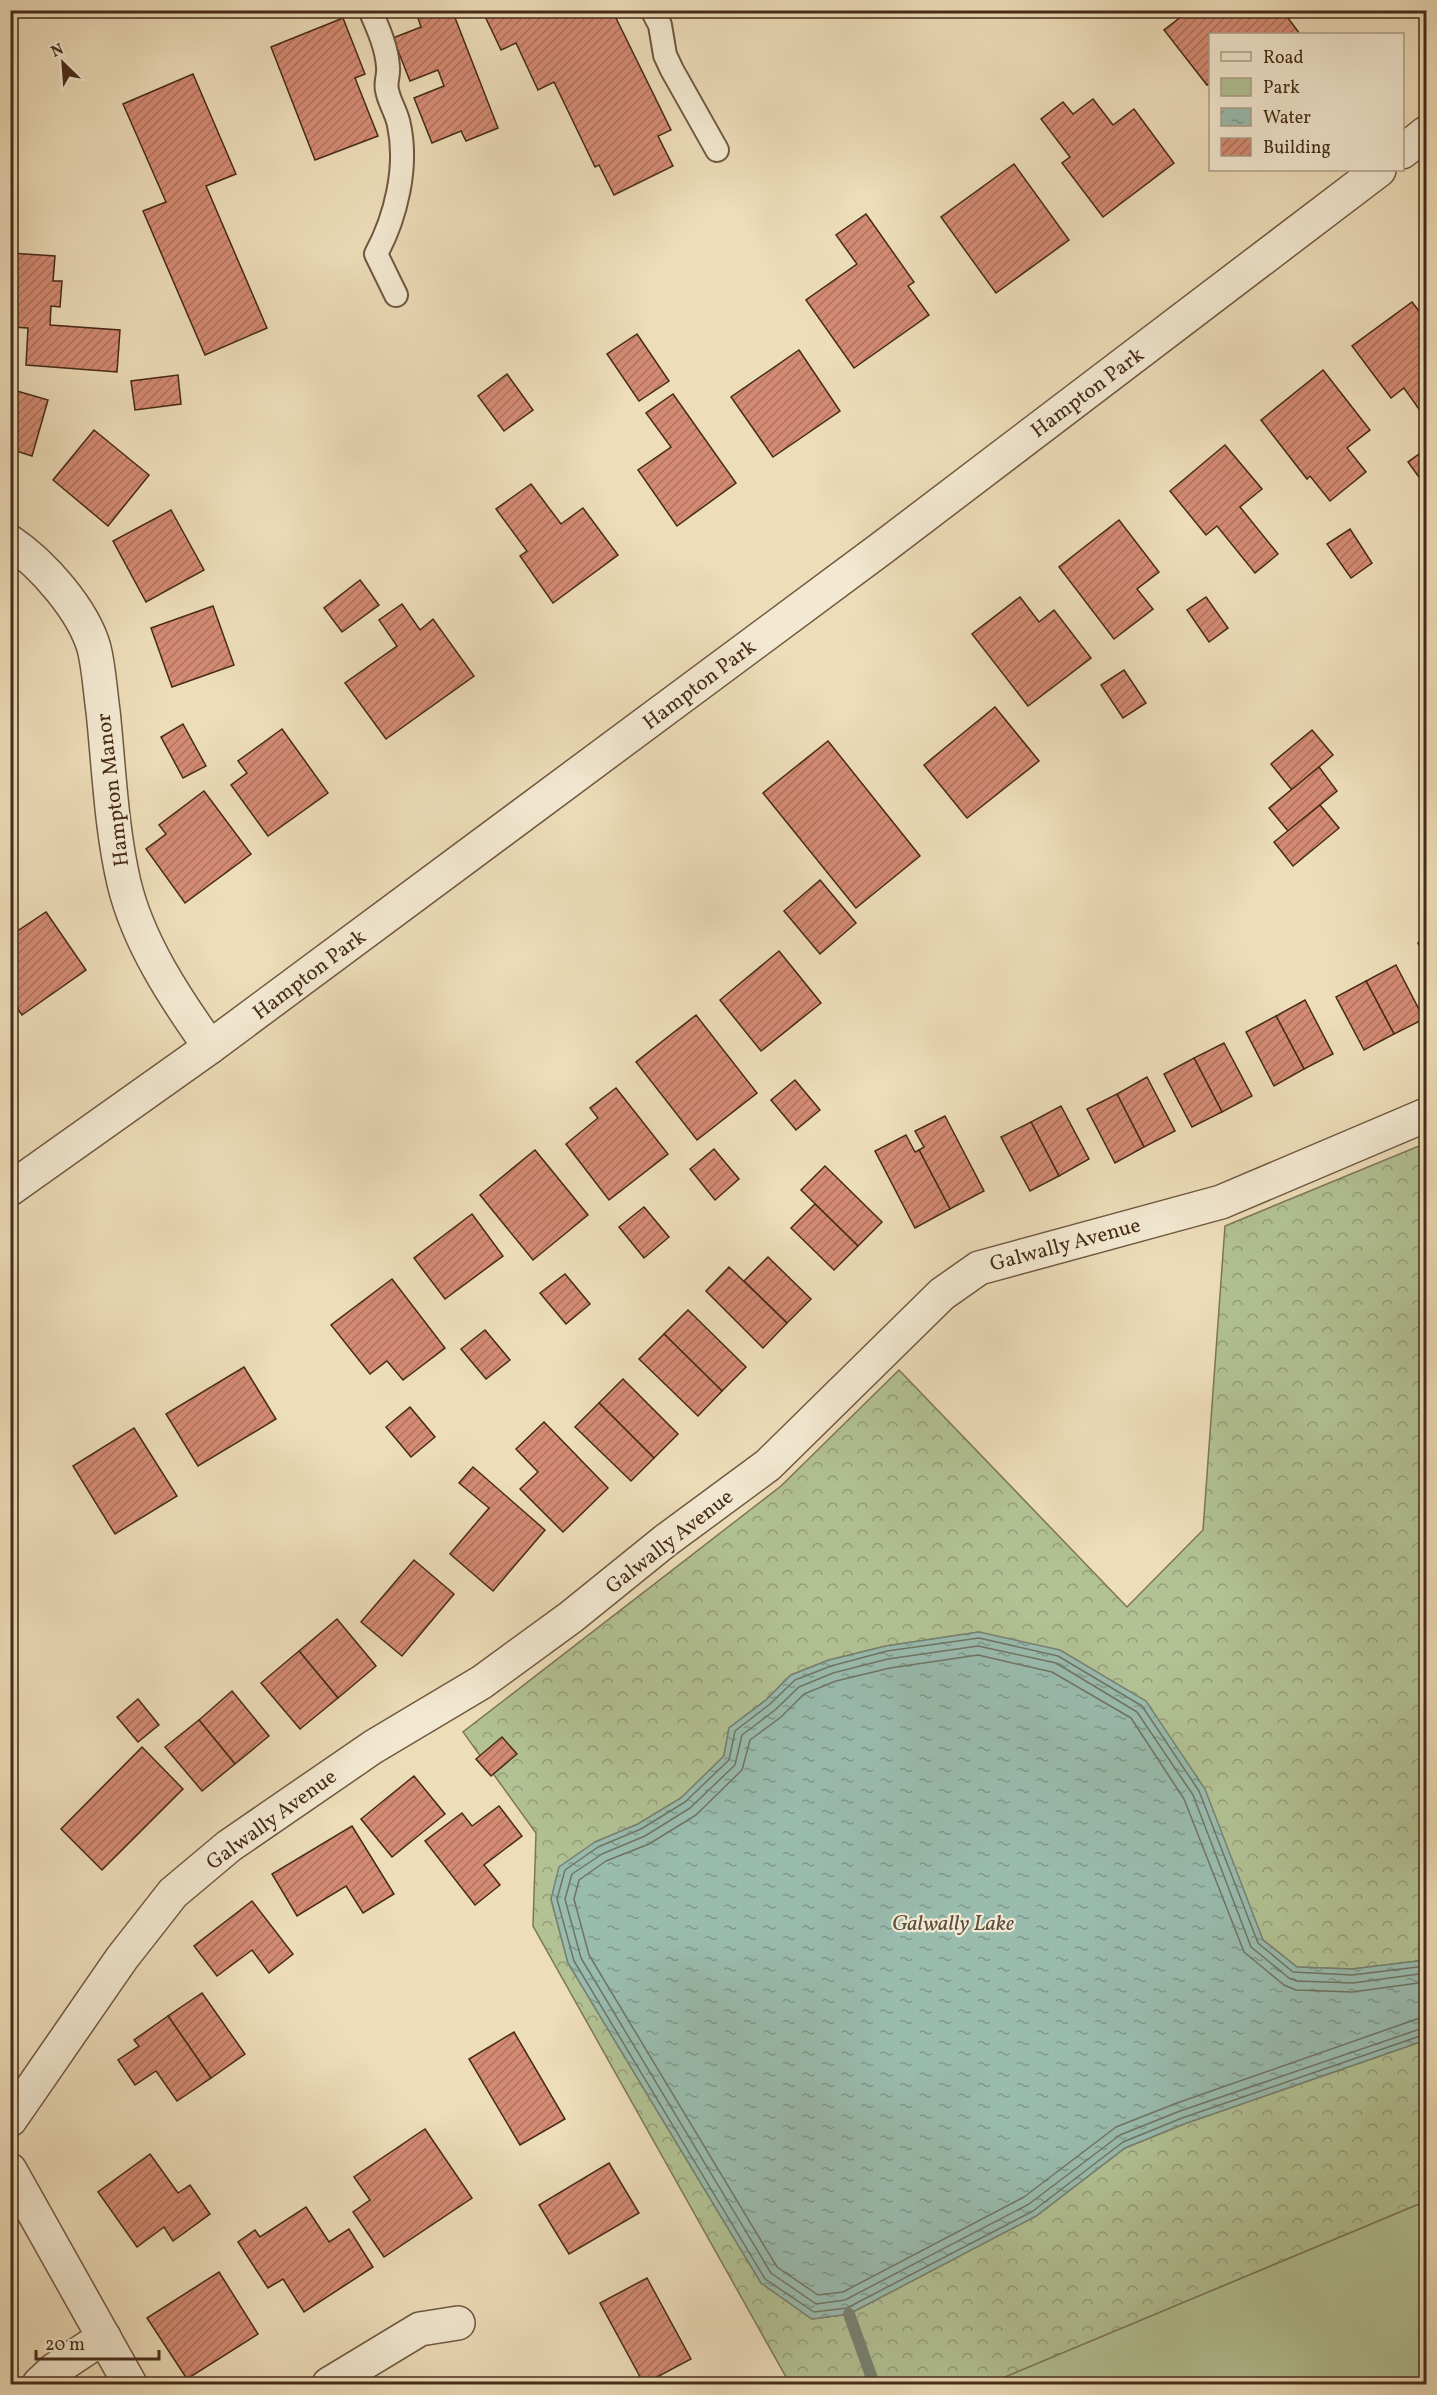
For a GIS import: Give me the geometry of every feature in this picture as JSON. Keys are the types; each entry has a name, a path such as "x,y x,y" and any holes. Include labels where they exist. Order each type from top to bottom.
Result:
{"street":[{"path":"1404,150 1426,134"},
{"name":"Hampton Park","path":"10,1189 210,1047 882,548 1378,171"},
{"name":"Hampton Manor","path":"10,542 21,549 53,581 80,616 94,647 116,838 124,885 163,976 210,1047"},
{"name":"Galwally Avenue","path":"10,2120 122,1958 173,1893 229,1846 373,1748 491,1676 571,1617 665,1541 768,1465 942,1294 979,1268 1221,1202 1426,1115"},
{"path":"10,2170 130,2385"},
{"path":"329,2385 420,2329 458,2323"},
{"path":"39,2385 54,2370 104,2337"}],"lane":[{"path":"370,10 380,30 389,68 386,89 399,124 403,152 388,233 376,254 396,295"},
{"path":"652,10 660,25 665,55 717,150"}],"green space":[{"path":"1426,1143 1426,1960 1352,1969 1297,1967 1263,1940 1246,1900 979,1632 886,1646 829,1660 791,1675 766,1700 729,1728 724,1756 681,1798 638,1824 595,1842 551,1899 568,1963 761,2283 812,2319 849,2314 1036,2216 1125,2148 1184,2124 1426,2040 1426,2201 988,2384 790,2384 533,1926 536,1833 463,1732 781,1486 899,1370 1127,1607 1203,1530 1225,1226"},
{"path":"1426,2201 1426,2384 988,2384"}],"water":[{"name":"Galwally Lake","path":"979,1632 1060,1650 1146,1701 1205,1789 1263,1940 1297,1967 1352,1969 1426,1960 1426,2040 1184,2124 1125,2148 1036,2216 849,2314 812,2319 761,2283 568,1963 551,1899 559,1867 595,1842 638,1824 681,1798 724,1756 729,1728 766,1700 791,1675 829,1660 886,1646"}],"building":[{"path":"438,10 452,10 498,128 466,141 461,131 432,143 414,98 444,86 438,70 410,81 393,38 421,27 418,18"},
{"path":"482,10 612,10 671,130 658,136 673,166 614,195 599,165 595,167 554,82 538,90 516,43 501,50"},
{"path":"1190,10 1282,10 1299,33 1209,33 1209,83 1207,85 1164,30"},
{"path":"343,18 365,74 355,78 378,136 315,160 271,47"},
{"path":"193,74 236,174 206,186 267,328 205,355 143,211 166,202 123,104"},
{"path":"1093,99 1113,125 1134,109 1174,163 1103,217 1062,163 1070,157 1041,119 1063,102 1073,114"},
{"path":"1014,164 1069,240 996,293 941,217"},
{"path":"866,214 914,282 908,286 929,315 854,368 806,300 857,264 836,235"},
{"path":"10,253 55,256 53,281 62,281 60,307 51,306 50,325 120,330 117,372 26,365 28,328 10,327"},
{"path":"1412,302 1426,320 1426,419 1404,388 1391,398 1352,346"},
{"path":"637,334 669,381 639,401 607,354"},
{"path":"799,350 840,411 773,457 731,397"},
{"path":"1323,370 1370,430 1347,448 1366,472 1330,501 1310,476 1307,479 1261,420"},
{"path":"507,374 533,410 504,431 478,396"},
{"path":"178,375 181,404 135,410 131,381"},
{"path":"10,389 48,400 32,456 10,449"},
{"path":"673,394 736,483 677,526 638,470 671,447 646,413"},
{"path":"94,430 149,475 108,526 53,480"},
{"path":"1225,445 1262,489 1240,507 1278,554 1255,573 1217,526 1206,535 1170,491"},
{"path":"1426,449 1426,487 1408,462"},
{"path":"531,484 561,524 583,508 618,555 553,603 520,556 527,551 496,509"},
{"path":"171,510 204,570 146,602 113,541"},
{"path":"1119,520 1159,572 1137,589 1153,609 1114,639 1059,567"},
{"path":"1350,529 1372,563 1351,578 1327,544"},
{"path":"360,580 379,605 342,632 324,608"},
{"path":"1020,597 1039,622 1054,610 1091,658 1028,706 972,634"},
{"path":"1206,597 1228,628 1209,642 1187,610"},
{"path":"402,604 420,630 433,619 474,676 386,739 345,683 397,646 379,620"},
{"path":"213,606 234,665 172,687 151,628"},
{"path":"1124,670 1146,703 1123,718 1101,685"},
{"path":"10,685 15,721 10,722"},
{"path":"995,707 1039,761 967,818 924,765"},
{"path":"183,724 206,766 183,778 161,737"},
{"path":"282,729 328,793 268,836 231,785 247,773 238,761"},
{"path":"1312,730 1333,755 1292,790 1271,764"},
{"path":"828,741 920,856 856,908 763,793"},
{"path":"1319,767 1337,791 1288,831 1269,808"},
{"path":"204,791 251,854 185,903 146,849 166,834 159,825"},
{"path":"1320,805 1339,828 1293,866 1274,842"},
{"path":"820,880 856,923 820,954 784,911"},
{"path":"46,912 86,970 22,1015 10,998 10,936"},
{"path":"1426,939 1426,959 1418,943"},
{"path":"779,951 821,1003 761,1051 720,1000"},
{"path":"1396,965 1424,1019 1394,1034 1366,981"},
{"path":"1366,981 1394,1034 1364,1050 1336,997"},
{"path":"1305,1000 1333,1054 1304,1069 1276,1016"},
{"path":"696,1015 757,1093 697,1140 636,1062"},
{"path":"1276,1016 1304,1069 1274,1086 1246,1032"},
{"path":"1224,1043 1252,1096 1222,1112 1194,1058"},
{"path":"1194,1058 1222,1112 1192,1127 1164,1074"},
{"path":"1147,1077 1175,1131 1144,1147 1117,1094"},
{"path":"795,1080 820,1110 796,1130 771,1100"},
{"path":"616,1088 668,1154 609,1200 566,1144 598,1118 590,1108"},
{"path":"1117,1094 1144,1147 1115,1163 1087,1109"},
{"path":"1061,1106 1089,1159 1059,1176 1031,1122"},
{"path":"945,1116 984,1191 950,1209 919,1150 924,1147 915,1131"},
{"path":"1031,1122 1059,1176 1030,1191 1001,1137"},
{"path":"906,1135 915,1152 919,1150 950,1209 915,1228 875,1151"},
{"path":"714,1149 739,1179 715,1200 690,1169"},
{"path":"535,1150 588,1215 533,1260 480,1195"},
{"path":"825,1166 882,1222 858,1246 801,1190"},
{"path":"815,1204 858,1246 834,1270 791,1228"},
{"path":"644,1207 669,1237 644,1258 619,1227"},
{"path":"472,1214 503,1256 445,1299 414,1258"},
{"path":"768,1257 811,1299 787,1323 744,1281"},
{"path":"729,1267 787,1323 763,1348 706,1291"},
{"path":"565,1274 590,1304 566,1324 540,1293"},
{"path":"392,1279 445,1348 403,1380 387,1361 370,1374 331,1325"},
{"path":"688,1310 746,1367 722,1391 664,1334"},
{"path":"485,1330 510,1360 486,1379 461,1349"},
{"path":"664,1334 722,1391 698,1416 639,1359"},
{"path":"244,1367 276,1419 198,1466 166,1414"},
{"path":"623,1379 678,1434 654,1458 599,1403"},
{"path":"599,1403 654,1458 631,1481 575,1427"},
{"path":"410,1407 435,1437 411,1457 386,1427"},
{"path":"544,1422 608,1488 563,1532 520,1489 538,1472 516,1449"},
{"path":"134,1428 177,1496 115,1534 73,1466"},
{"path":"473,1467 545,1530 493,1591 450,1554 489,1508 459,1483"},
{"path":"414,1560 454,1594 402,1656 361,1622"},
{"path":"337,1619 376,1666 338,1698 299,1651"},
{"path":"299,1651 338,1698 300,1729 261,1683"},
{"path":"232,1691 269,1736 235,1764 199,1720"},
{"path":"138,1699 159,1725 138,1742 117,1717"},
{"path":"199,1720 235,1764 202,1791 165,1747"},
{"path":"502,1737 517,1754 491,1776 476,1759"},
{"path":"142,1747 183,1789 102,1870 61,1829"},
{"path":"414,1776 445,1814 392,1857 361,1819"},
{"path":"499,1806 522,1836 484,1865 500,1885 475,1905 425,1841 462,1813 472,1826"},
{"path":"352,1826 394,1894 363,1913 346,1886 297,1916 272,1874"},
{"path":"252,1901 293,1954 269,1973 252,1950 217,1976 194,1946"},
{"path":"202,1993 245,2054 211,2078 168,2016"},
{"path":"168,2016 211,2078 177,2101 156,2071 135,2085 118,2060 139,2046 134,2040"},
{"path":"514,2032 565,2119 520,2145 469,2059"},
{"path":"425,2129 472,2198 384,2257 353,2212 370,2200 354,2177"},
{"path":"150,2154 178,2193 190,2185 210,2214 173,2241 164,2227 137,2247 98,2192"},
{"path":"609,2163 639,2213 569,2254 539,2205"},
{"path":"306,2207 329,2242 349,2229 373,2267 304,2312 283,2279 268,2288 238,2242 255,2230 260,2237"},
{"path":"219,2272 258,2334 187,2379 147,2318"},
{"path":"647,2278 691,2359 644,2384 600,2303"}],"waterway":[{"path":"849,2314 874,2384"}]}
